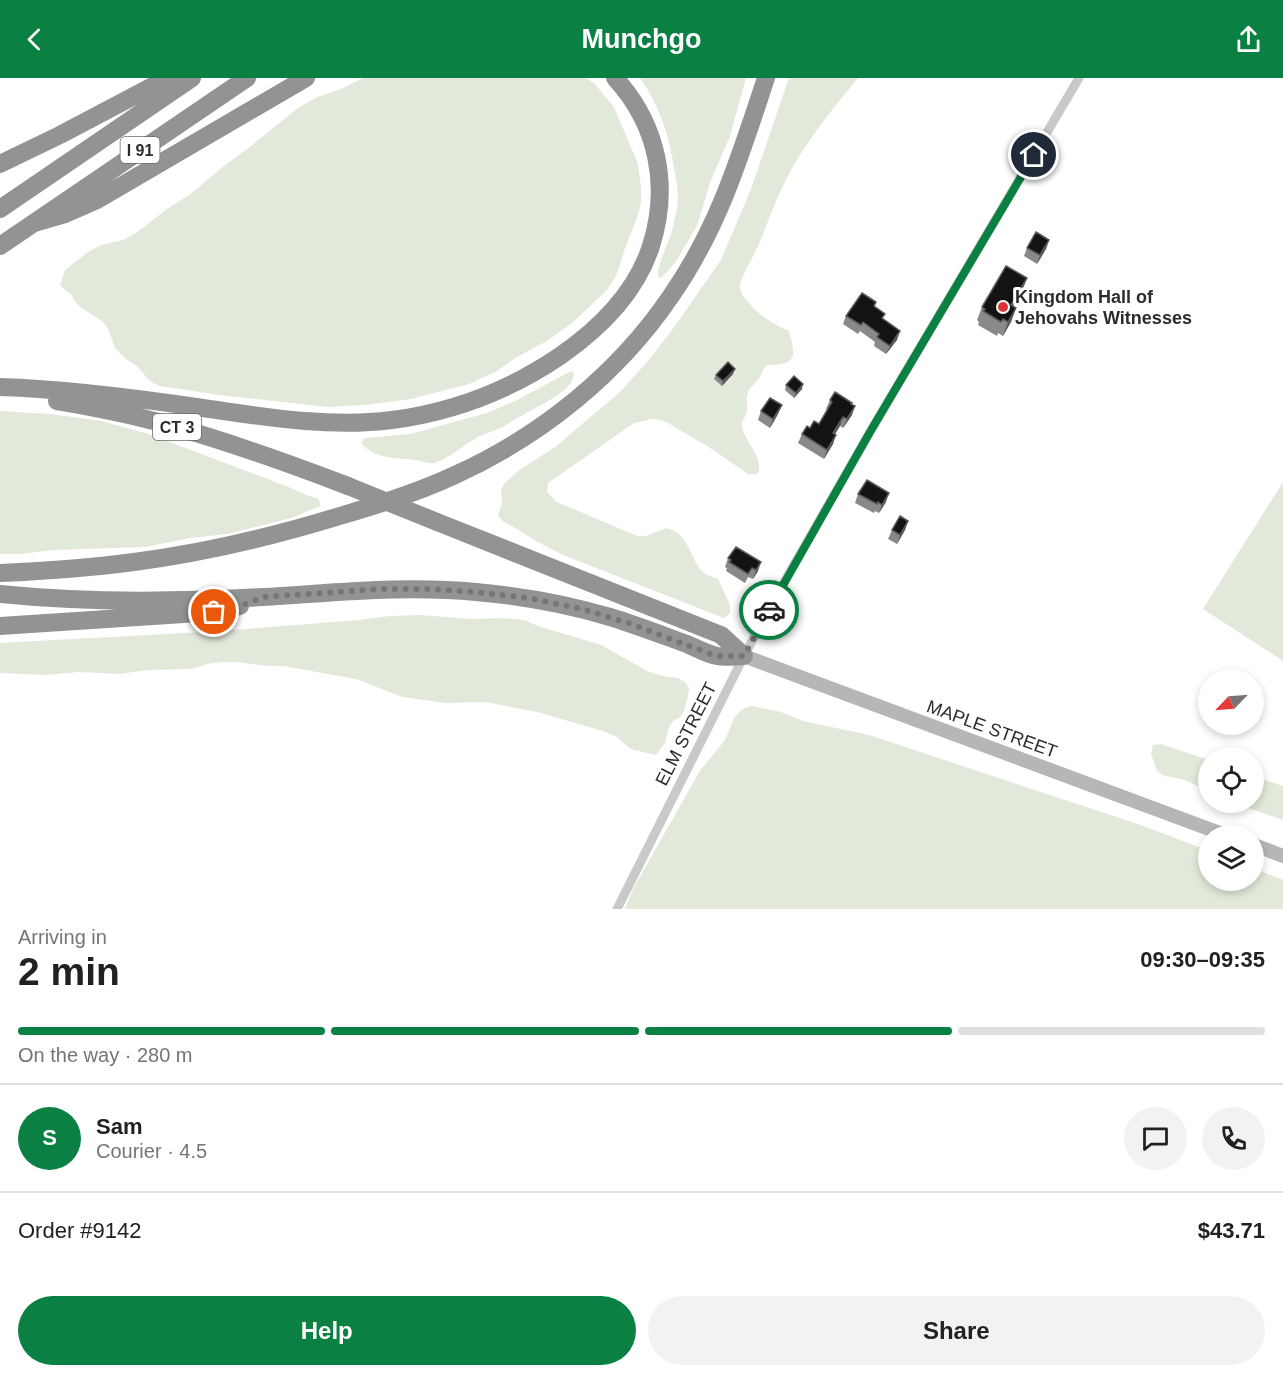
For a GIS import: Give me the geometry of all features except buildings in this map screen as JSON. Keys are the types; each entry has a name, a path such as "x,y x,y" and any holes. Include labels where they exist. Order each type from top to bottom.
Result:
{"highway":[{"path":"0,164 168,78"},
{"name":"I 91","path":"0,209 192,78"},
{"name":"I 91","path":"0,246 247,78"},
{"path":"34,223 65,214 97,200 306,78"},
{"path":"0,387 89,393 270,417 342,422 380,421 423,415 461,405 507,386 556,359 597,327 629,290 650,250 660,203 658,165 644,123 631,99 615,78"},
{"path":"0,573 135,562 211,549 283,532 359,510 432,485 480,464 522,440 569,406 610,370 644,333 671,297 705,241 721,208 766,78"},
{"name":"CT 3","path":"0,392 88,406 165,424 241,448 348,486 721,635 744,656"},
{"name":"CT 3","path":"0,594 132,602 401,589 502,594 600,614 716,656 744,656"},
{"path":"0,626 220,611 263,597"}],"main road":[{"name":"MAPLE STREET","path":"744,656 1198,825"},
{"path":"1264,849 1283,856"}],"street":[{"name":"ELM STREET","path":"617,909 744,656 870,432 1079,78"}],"green space":[{"path":"363,78 586,78 595,84 614,107 638,164 641,187 641,203 637,218 615,278 606,291 572,323 497,371 469,384 411,399 328,407 219,395 153,383 115,348 108,328 103,322 79,306 71,294 60,285 65,270 101,245 123,240 136,233 192,193 298,108 317,97 339,90"},
{"path":"640,78 746,78 730,136 711,180 697,226 675,263 661,278 658,276 659,265 673,228 678,191 663,121"},
{"path":"789,78 858,78 819,127 793,166 741,283 741,293 753,307 767,319 789,331 793,347 792,358 777,365 767,365 748,393 747,411 742,426 757,456 759,472 748,474 668,423 652,419 634,423 548,483 547,492 557,502 637,536 646,536 666,528 679,534 701,570 718,579 730,605 730,613 724,618 563,555 536,541 502,521 498,515 502,504 501,490 518,471 555,447 619,393 675,326 721,260 751,189"},
{"path":"571,371 574,373 572,380 554,398 503,427 478,437 434,463 379,455 361,443 365,438 410,434 487,413"},
{"path":"0,411 51,414 101,421 149,434 319,499 320,506 291,518 227,534 190,538 146,547 0,554"},
{"path":"1283,482 1283,661 1203,609"},
{"path":"420,615 524,620 601,645 649,672 678,678 685,682 689,688 684,711 669,727 665,743 656,755 634,750 617,737 603,731 537,712 485,702 446,703 402,697 359,680 283,666 223,662 192,669 148,670 119,674 0,673 0,643 220,631"},
{"path":"752,706 781,712 803,721 869,735 1141,825 1198,847 1198,891 1264,891 1264,872 1283,880 1283,909 625,909 633,889 701,769 725,740 734,718 745,708"},
{"path":"1161,744 1198,756 1198,786 1182,779 1165,776 1157,771 1151,754 1153,745"},
{"path":"1264,779 1283,786 1283,820 1262,813"}],"way so far":[{"path":"214,612 238,607 263,597 381,589 432,589 502,594 555,603 610,617 716,656 744,656 769,610"}],"place":[{"name":"Kingdom Hall of Jehovahs Witnesses","path":"1003,307"}],"route":[{"path":"769,610 870,432 1034,155"}]}
